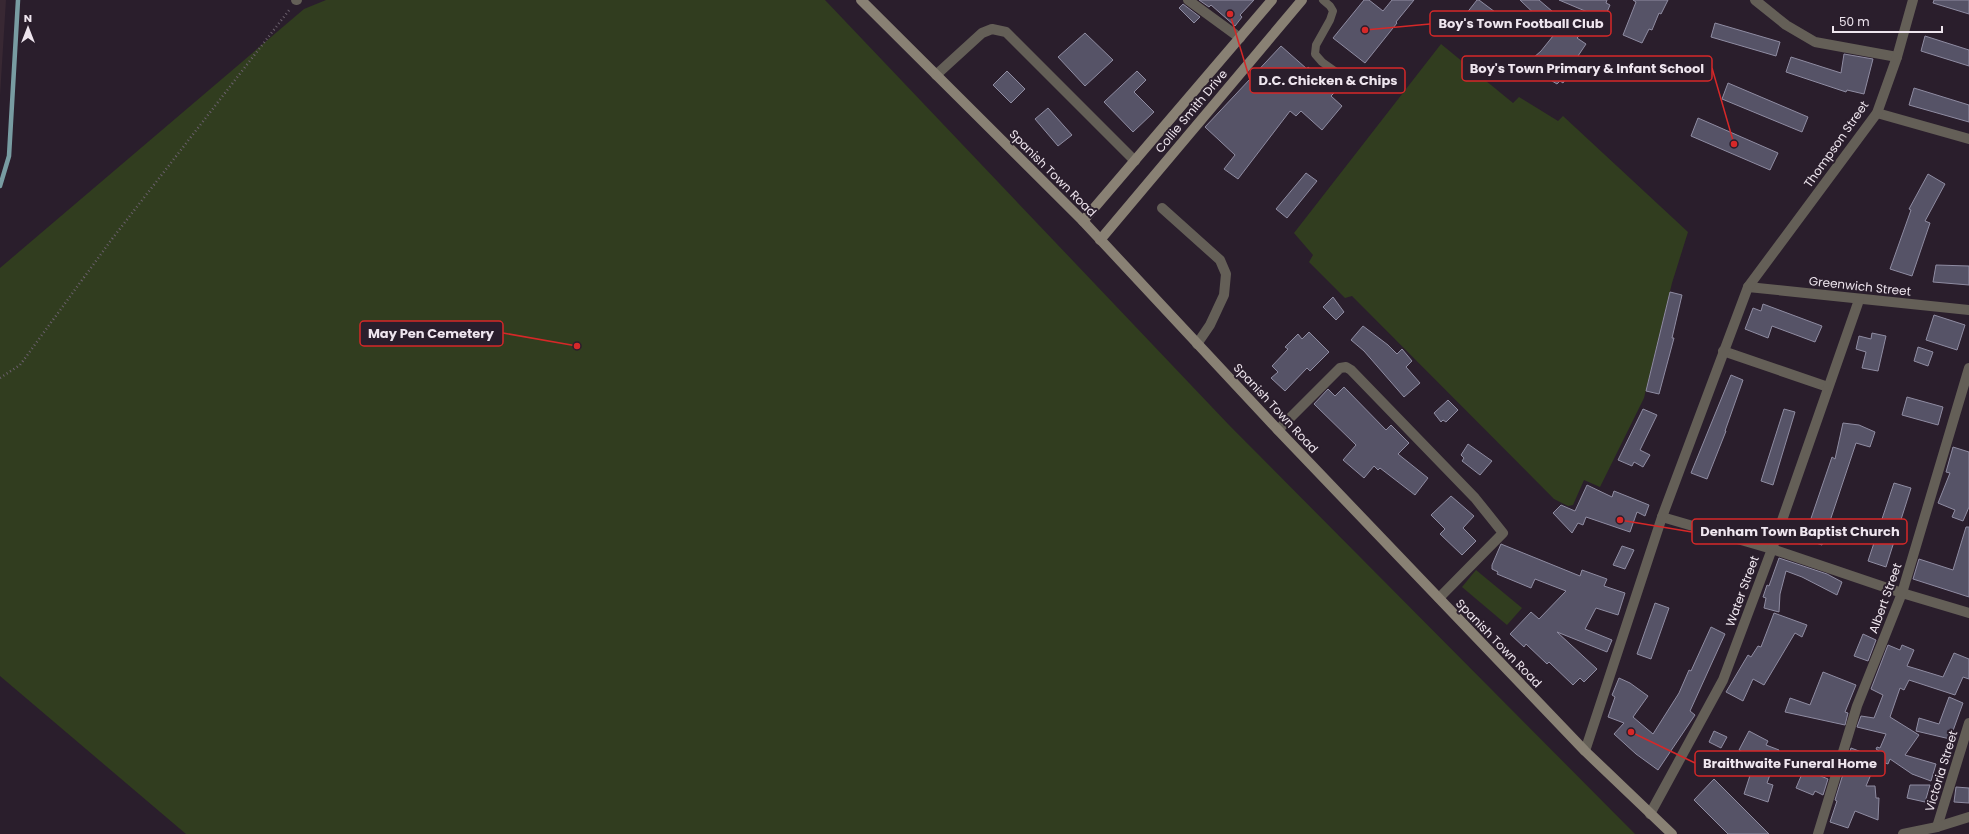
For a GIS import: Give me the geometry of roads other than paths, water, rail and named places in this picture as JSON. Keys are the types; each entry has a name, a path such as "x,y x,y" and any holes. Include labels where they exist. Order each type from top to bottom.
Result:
{"main road":[{"name":"Spanish Town Road","path":"861,0 1083,221 1278,430 1585,751 1672,834"},
{"name":"Collie Smith Drive","path":"1083,221 1272,0"},
{"name":"Collie Smith Drive","path":"1100,240 1302,0"}],"street":[{"path":"1188,0 1240,38"},
{"path":"1754,0 1786,25 1815,42 1897,57"},
{"name":"Thompson Street","path":"1585,751 1662,517 1748,287 1876,113 1897,57 1913,0"},
{"path":"936,75 982,33 992,29 1006,32 1135,161"},
{"path":"1876,113 1969,139"},
{"path":"1162,208 1220,260 1226,274 1224,295 1210,325 1197,344"},
{"name":"Greenwich Street","path":"1748,287 1859,300 1969,310"},
{"name":"Water Street","path":"1650,814 1723,680 1772,549 1859,300"},
{"path":"1723,351 1828,387"},
{"path":"1278,430 1340,368 1346,367 1351,370 1475,498 1503,533 1439,598"},
{"name":"Albert Street","path":"1818,834 1857,706 1902,593 1969,368"},
{"path":"1662,517 1772,549 1902,593 1969,613"},
{"name":"Victoria Street","path":"1937,827 1969,723"},
{"path":"1903,834 1937,827 1969,817"}],"lane":[{"path":"1323,0 1330,6 1332,11 1330,20 1316,45 1315,54 1322,62 1353,84"}],"waterway":[{"path":"0,186 9,156 18,0"}],"place":[{"name":"D.C. Chicken & Chips","path":"1230,14"},
{"name":"Boy's Town Football Club","path":"1365,30"},
{"name":"Boy's Town Primary & Infant School","path":"1734,144"},
{"name":"May Pen Cemetery","path":"577,346"},
{"name":"Denham Town Baptist Church","path":"1620,520"},
{"name":"Braithwaite Funeral Home","path":"1631,732"}]}
